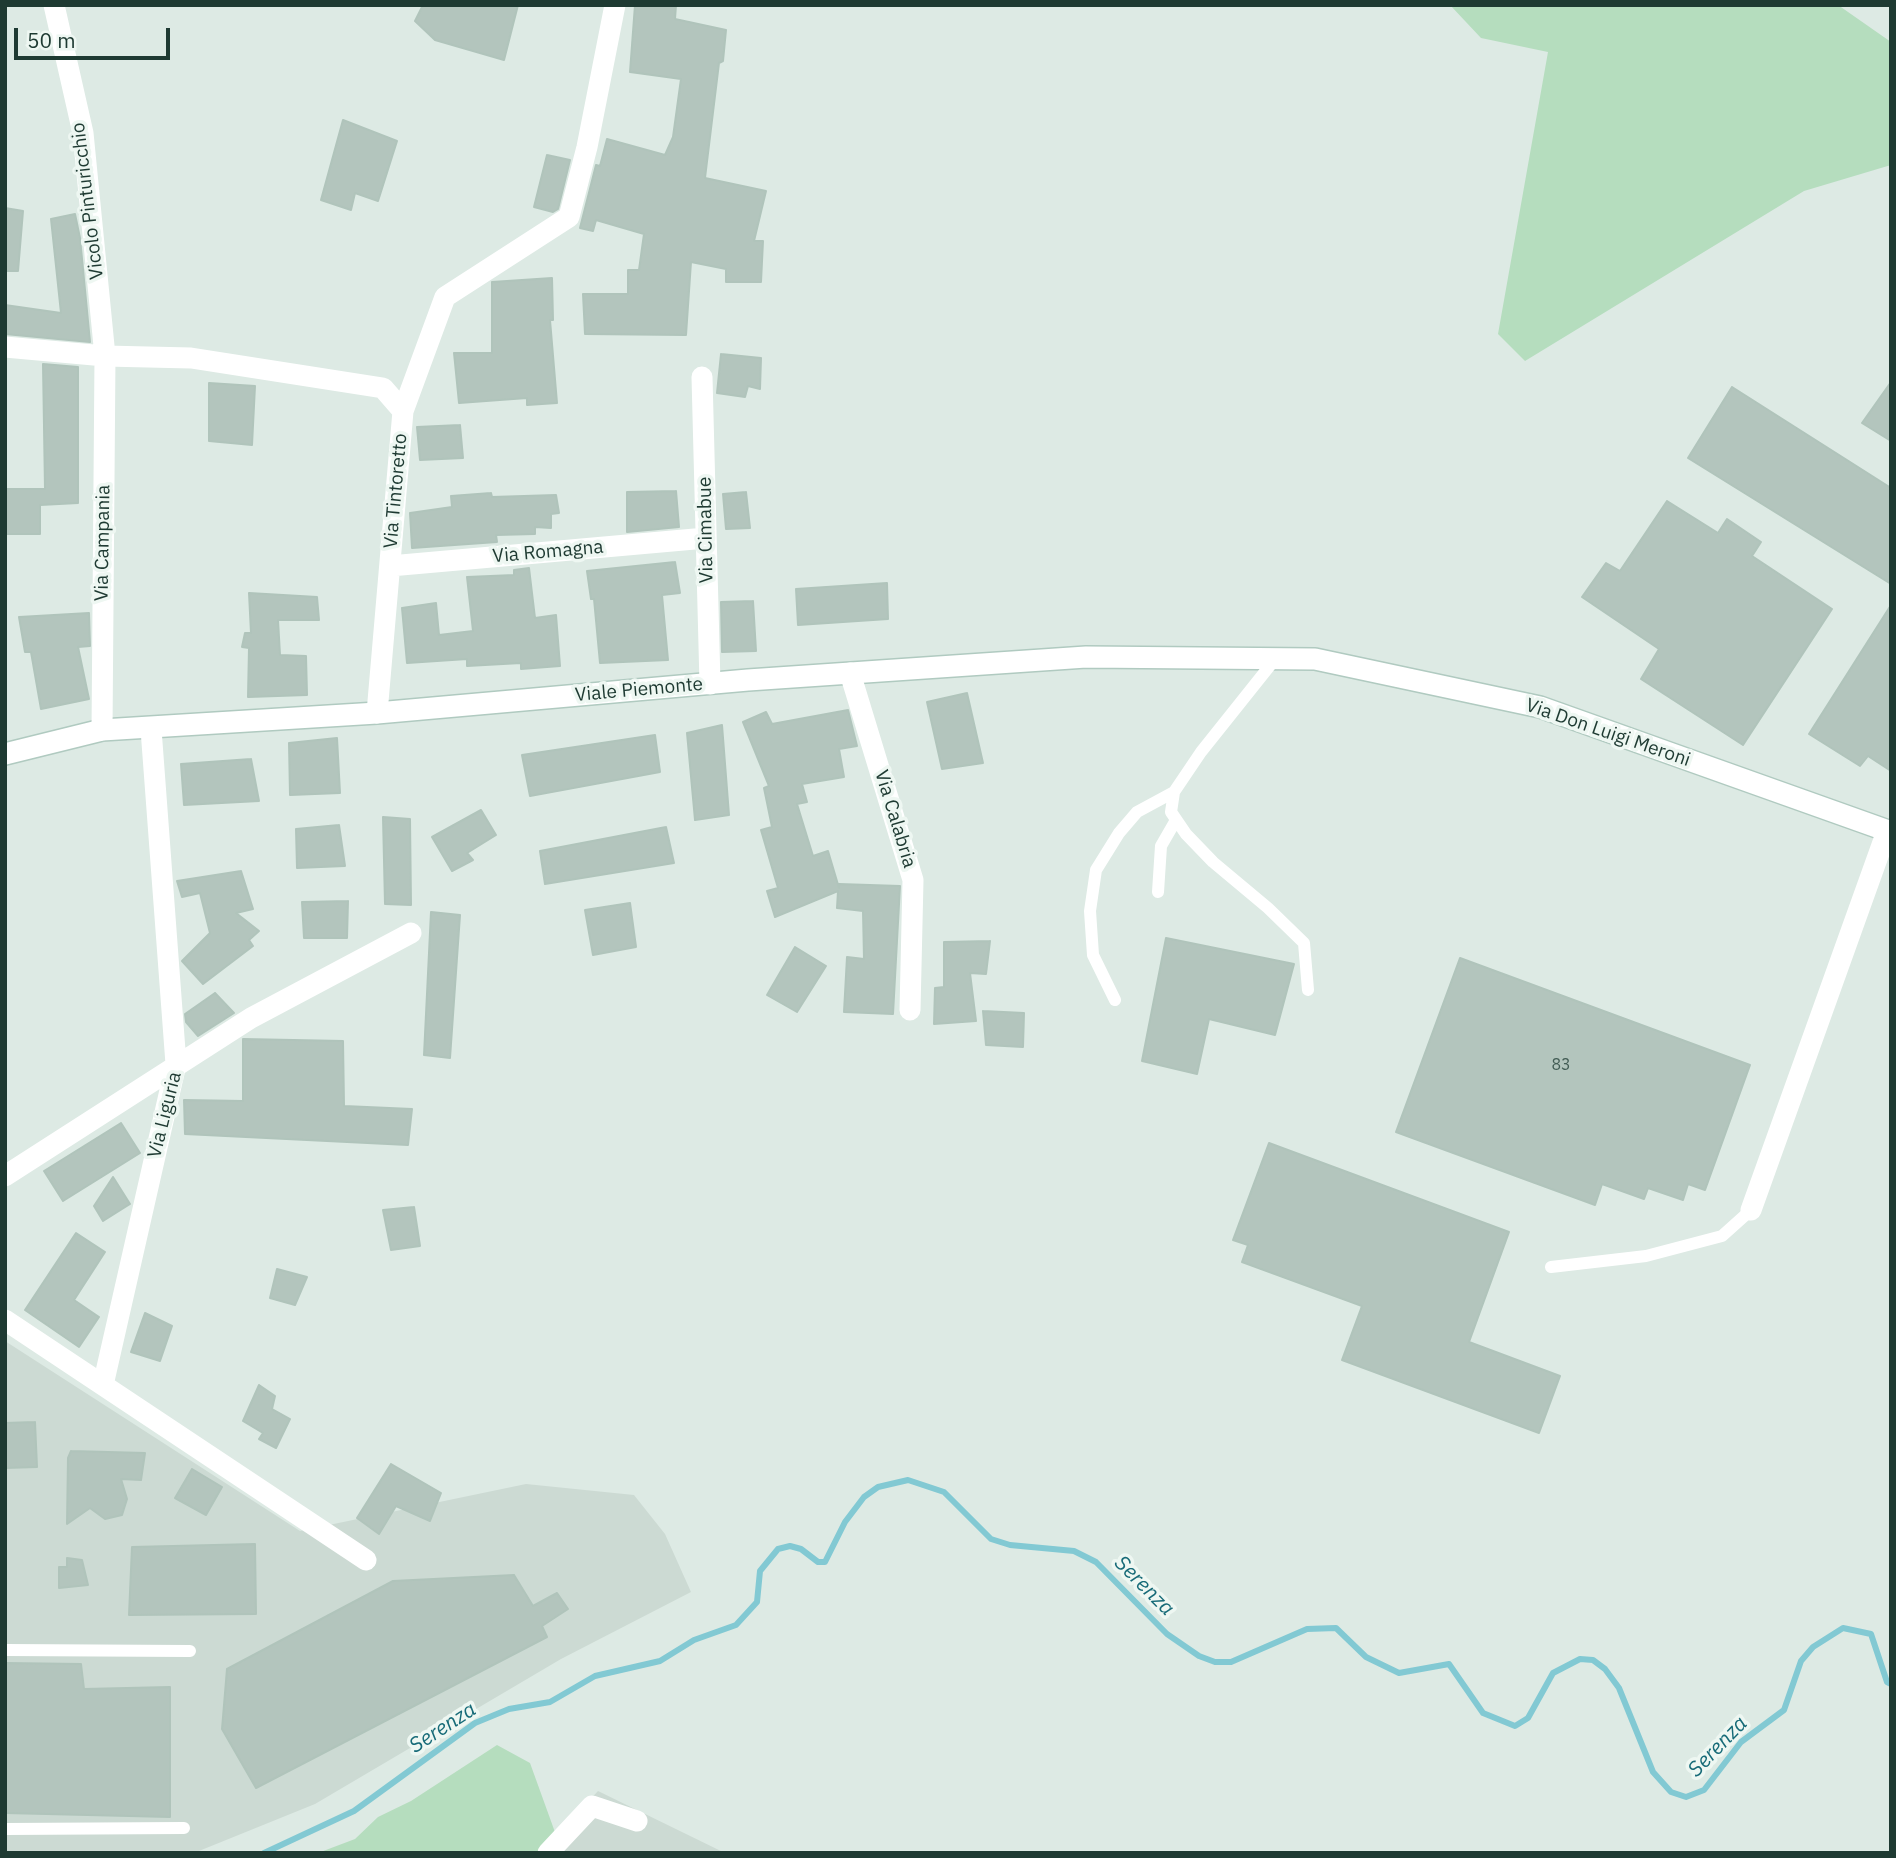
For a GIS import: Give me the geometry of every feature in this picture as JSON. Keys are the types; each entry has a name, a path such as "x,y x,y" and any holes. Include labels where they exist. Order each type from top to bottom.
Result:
{"street":[{"name":"Vicolo Pinturicchio","path":"54,5 83,133 105,356"},
{"path":"403,411 445,297 569,216 587,147 615,5"},
{"name":"Via Tintoretto","path":"5,347 105,356 191,358 315,375 383,388 403,411 377,713"},
{"name":"Via Campania","path":"102,730 105,356"},
{"name":"Via Cimabue","path":"702,377 710,684"},
{"name":"Via Romagna","path":"390,566 706,538"},
{"name":"Viale Piemonte","path":"5,754 102,730 377,713 850,673 1086,657 1276,658"},
{"name":"Via Don Luigi Meroni","path":"1276,658 1315,659 1540,706 1889,832"},
{"name":"Via Calabria","path":"850,673 913,880 910,1010"},
{"path":"5,1176 176,1064 151,729"},
{"path":"1751,1210 1889,832"},
{"name":"Via Liguria","path":"103,1385 176,1064 251,1018 411,933"},
{"path":"5,1320 366,1560"},
{"path":"548,1853 592,1806 636,1821"}],"lane":[{"path":"1276,658 1201,752 1174,792 1171,812 1213,862 1268,908 1304,943 1308,990"},
{"path":"1115,1000 1093,955 1090,911 1096,870 1119,833 1137,812 1174,792"},
{"path":"1158,892 1161,846 1176,820"},
{"path":"1551,1266 1646,1256 1722,1236 1751,1210"},
{"path":"5,1650 190,1651"},
{"path":"5,1829 184,1828"}],"shaded area":[{"path":"5,1341 300,1531 526,1484 634,1495 665,1534 691,1592 561,1659 315,1804 194,1853 5,1853"},
{"path":"598,1791 725,1853 540,1853"}],"green space":[{"path":"1450,5 1838,5 1891,42 1891,165 1804,191 1525,361 1498,334 1548,52 1481,38"},
{"path":"497,1745 530,1763 556,1835 540,1853 318,1853 355,1839 378,1817 411,1801"}],"building":[{"path":"423,5 518,5 504,60 435,40 415,21"},
{"path":"635,5 676,5 675,19 726,30 723,61 719,63 705,178 766,191 754,241 763,241 761,282 726,282 726,269 691,262 686,335 585,334 583,294 628,294 628,270 639,270 644,234 596,220 593,231 580,228 596,165 600,166 607,139 665,155 673,137 681,79 630,72"},
{"path":"343,120 397,141 378,201 355,193 351,210 321,200"},
{"path":"547,155 570,160 558,209 553,212 534,207"},
{"path":"5,208 23,211 18,271 5,271"},
{"path":"75,214 80,238 90,342 5,334 5,305 61,313 51,219"},
{"path":"552,278 553,320 550,320 557,403 527,405 527,398 459,403 454,353 492,353 492,282"},
{"path":"721,354 761,358 760,389 748,386 745,397 717,393"},
{"path":"43,364 78,367 78,503 40,505 40,534 5,534 5,489 45,489"},
{"path":"1891,382 1891,441 1862,423"},
{"path":"209,383 255,386 252,445 209,441"},
{"path":"1732,387 1891,488 1891,584 1688,458"},
{"path":"460,425 463,458 420,460 417,427"},
{"path":"676,491 679,527 627,532 627,492"},
{"path":"746,492 750,528 726,529 723,494"},
{"path":"491,493 492,497 556,495 559,513 551,514 551,528 535,527 535,534 496,535 497,542 412,548 410,513 452,507 451,496"},
{"path":"1667,501 1718,533 1727,519 1761,542 1752,556 1832,609 1743,745 1641,679 1659,649 1582,597 1606,563 1620,571"},
{"path":"675,562 680,593 662,595 668,660 600,663 594,599 591,599 587,571"},
{"path":"529,568 535,618 556,615 560,666 521,669 521,663 467,666 467,659 407,663 402,608 436,603 439,635 473,631 467,577 514,575 514,570"},
{"path":"887,583 888,619 798,625 796,589"},
{"path":"249,593 317,597 319,620 278,620 280,655 306,656 307,695 248,697 249,648 242,647 245,633 251,633"},
{"path":"753,601 756,651 722,652 721,602"},
{"path":"1891,605 1891,771 1868,756 1860,766 1809,734"},
{"path":"89,613 90,646 78,647 89,699 41,709 31,652 25,652 19,617"},
{"path":"967,693 983,763 942,769 927,702"},
{"path":"848,710 857,746 839,749 844,777 802,784 807,802 797,804 813,856 828,851 839,888 839,884 900,886 893,1014 844,1012 847,957 864,959 863,911 837,908 838,891 775,917 767,891 778,888 761,830 772,827 764,788 769,786 743,722 766,712 772,724"},
{"path":"722,725 729,815 695,820 687,733"},
{"path":"655,735 660,772 530,796 522,755"},
{"path":"337,738 340,793 290,795 289,743"},
{"path":"251,759 259,801 184,805 181,764"},
{"path":"481,810 496,835 467,853 473,860 452,871 432,837"},
{"path":"383,817 410,819 411,905 385,904"},
{"path":"339,825 345,866 297,868 296,829"},
{"path":"666,827 674,863 545,884 540,851"},
{"path":"241,871 253,909 236,913 259,931 249,940 253,946 203,984 182,961 210,933 200,893 182,897 177,881"},
{"path":"348,901 347,938 304,938 302,902"},
{"path":"630,903 636,947 593,955 585,910"},
{"path":"431,912 460,915 450,1058 424,1055"},
{"path":"1166,938 1294,964 1275,1035 1209,1019 1197,1074 1142,1061"},
{"path":"990,941 986,974 970,973 976,1021 934,1024 935,988 944,987 944,942"},
{"path":"795,947 826,966 797,1012 767,995"},
{"path":"1460,958 1750,1065 1705,1190 1688,1184 1683,1200 1648,1188 1644,1199 1602,1184 1595,1205 1396,1132"},
{"path":"215,993 234,1013 198,1036 186,1022 185,1014"},
{"path":"983,1011 1024,1013 1023,1047 986,1045"},
{"path":"243,1039 343,1041 344,1106 412,1109 408,1145 185,1134 184,1100 243,1101"},
{"path":"121,1123 140,1153 63,1201 44,1171"},
{"path":"1269,1143 1509,1232 1469,1342 1560,1376 1539,1433 1342,1360 1362,1306 1242,1262 1248,1245 1233,1240"},
{"path":"113,1177 130,1204 103,1221 94,1206"},
{"path":"414,1207 420,1246 391,1250 383,1210"},
{"path":"76,1233 105,1252 74,1300 99,1317 79,1347 25,1310"},
{"path":"277,1269 307,1277 295,1305 270,1298"},
{"path":"145,1313 172,1326 160,1361 131,1352"},
{"path":"259,1385 275,1396 272,1409 290,1419 276,1448 259,1439 263,1433 243,1421"},
{"path":"35,1422 37,1467 5,1468 5,1423"},
{"path":"71,1451 145,1453 141,1480 121,1479 127,1499 122,1515 105,1519 90,1508 67,1524 68,1458"},
{"path":"391,1464 441,1493 430,1521 396,1506 379,1534 357,1518"},
{"path":"192,1469 222,1487 206,1515 175,1498"},
{"path":"255,1544 256,1614 129,1615 132,1547"},
{"path":"67,1558 82,1560 88,1585 59,1588 59,1567 67,1567"},
{"path":"514,1575 533,1606 557,1593 568,1609 542,1626 547,1637 256,1788 222,1729 227,1669 393,1581"},
{"path":"5,1663 81,1664 84,1689 170,1687 170,1817 5,1813"}],"waterway":[{"name":"Serenza","path":"264,1853 354,1811 475,1723 509,1709 550,1702 595,1676 660,1661 694,1640 736,1625 757,1602 760,1571 778,1549 790,1546 801,1549 818,1562 825,1562 845,1522 864,1497 878,1487 908,1480 944,1492 991,1539 1010,1545 1074,1551 1096,1562 1167,1634 1199,1656 1215,1662 1231,1662 1307,1629 1336,1628 1366,1657 1399,1673 1449,1664 1483,1713 1515,1726 1528,1718 1553,1673 1580,1659 1593,1660 1605,1669 1619,1688 1653,1772 1671,1792 1686,1797 1704,1790 1741,1742 1784,1710 1801,1661 1813,1647 1843,1628 1871,1634 1887,1682 1891,1684"}]}
